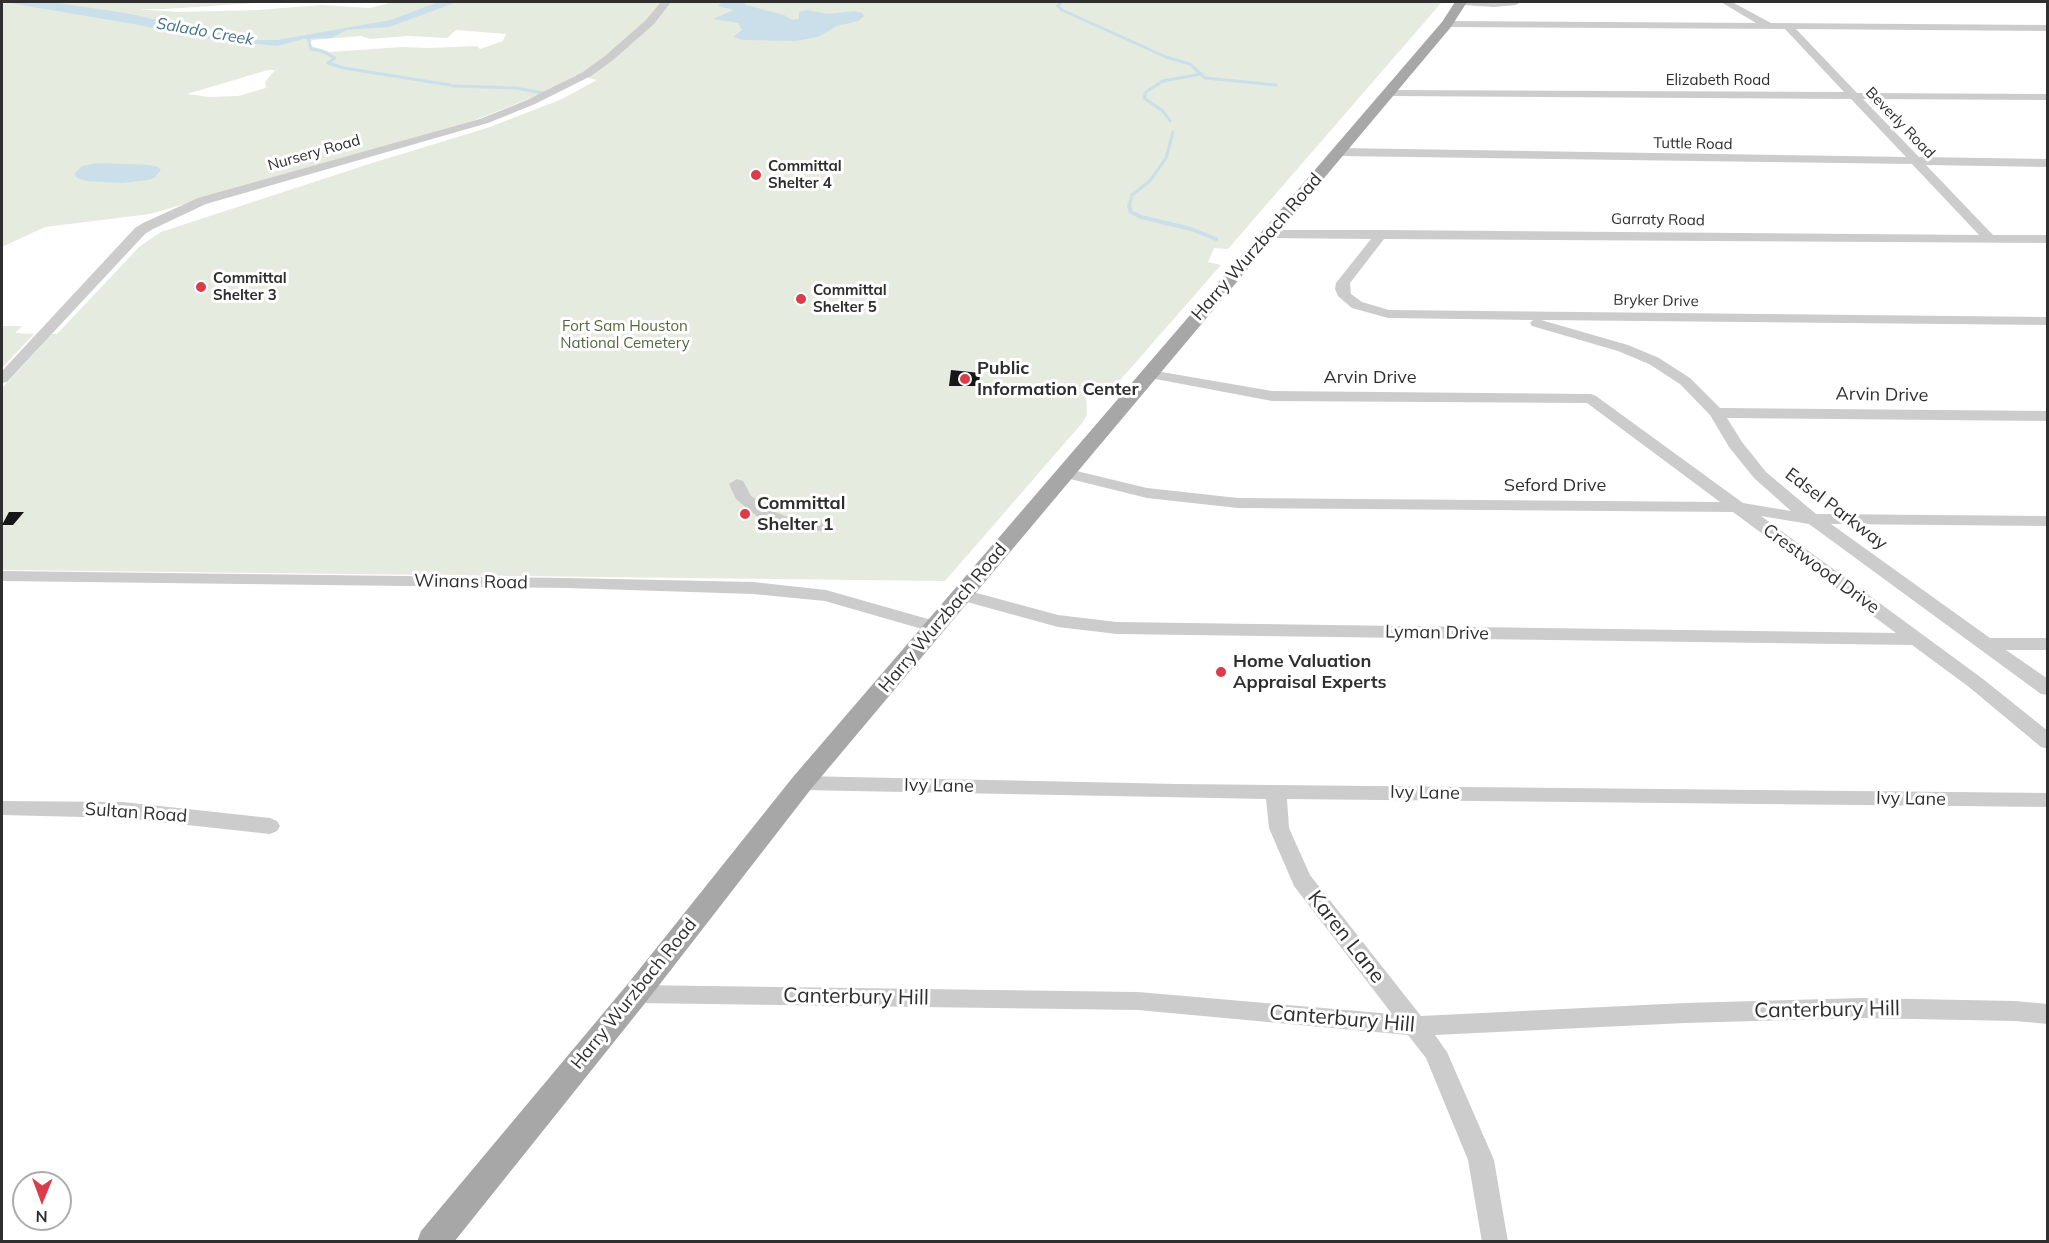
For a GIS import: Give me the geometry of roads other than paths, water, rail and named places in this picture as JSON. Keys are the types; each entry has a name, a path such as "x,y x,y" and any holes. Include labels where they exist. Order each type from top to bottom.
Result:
{"main road":[{"name":"Harry Wurzbach Road","path":"433,1242 636,994 802,783 1389,93 1447,24 1462,2"}],"street":[{"name":"Nursery Road","path":"2,378 140,231 159,220 202,201 484,121 531,102 579,79 609,58 650,22 666,2"},
{"path":"1462,2 1494,4 1516,2"},
{"path":"1726,2 1770,27"},
{"path":"1447,24 2048,28"},
{"name":"Beverly Road","path":"1788,27 1990,239"},
{"name":"Elizabeth Road","path":"1389,93 2048,97"},
{"name":"Tuttle Road","path":"1339,152 2048,163"},
{"name":"Garraty Road","path":"1268,234 2048,238"},
{"name":"Bryker Drive","path":"1381,234 1343,283 1342,289 1346,296 1357,305 1388,314 2048,321"},
{"name":"Edsel Parkway","path":"1515,316 1623,348 1654,361 1685,381 1716,413 1735,444 1760,475 1793,505 2048,689"},
{"name":"Arvin Drive","path":"1150,374 1272,396 1592,399"},
{"name":"Crestwood Drive","path":"1592,399 1976,683 2048,742"},
{"name":"Arvin Drive","path":"1716,413 2048,416"},
{"name":"Seford Drive","path":"1064,473 1147,493 1238,502 1737,507 1812,519 2048,521"},
{"path":"737,484 744,499 765,514 782,521 821,526"},
{"name":"Winans Road","path":"2,576 567,583 753,588 826,596 936,627"},
{"name":"Lyman Drive","path":"962,595 1058,621 1117,628 1917,639"},
{"path":"1986,644 2048,644"},
{"name":"Ivy Lane","path":"802,783 1276,792 2048,800"},
{"name":"Karen Lane","path":"1276,792 1281,836 1302,880 1434,1052 1481,1160 1494,1242"},
{"name":"Sultan Road","path":"2,808 123,810 270,826"},
{"name":"Canterbury Hill","path":"636,994 1138,1001 1415,1026 1685,1013 1862,1008 2015,1011 2048,1014"}],"water":[{"name":"Salado Creek","path":"4,2 52,2 125,13 256,40 277,40 391,20 438,2 457,2 389,27 347,30 331,38 304,39 277,46 200,38"},
{"path":"722,2 743,2 746,5 784,15 792,20 799,19 799,12 807,10 828,14 854,11 864,16 858,21 837,26 818,37 795,41 743,40 733,37 742,30 738,23 713,19 734,10 718,6"},
{"path":"97,163 149,165 161,170 154,178 148,180 122,183 86,181 77,178 74,174 82,166"}],"waterway":[{"path":"1061,2 1058,6 1062,10 1166,57 1190,64 1201,74"},
{"path":"308,37 311,49 322,51 335,58 328,63 344,68 450,85"},
{"path":"1170,121 1163,111 1144,98 1146,92 1163,81 1201,74"},
{"path":"1201,74 1205,78 1276,85"},
{"path":"453,86 516,88 543,93"},
{"path":"1129,206 1132,195 1150,181 1166,158 1173,132"},
{"path":"1129,206 1131,212 1141,217 1191,229 1216,239"}],"place":[{"name":"Committal Shelter 4","path":"756,175"},
{"name":"Committal Shelter 3","path":"201,287"},
{"name":"Committal Shelter 5","path":"801,299"},
{"name":"Public Information Center","path":"965,379"},
{"name":"Committal Shelter 1","path":"745,514"},
{"name":"Home Valuation Appraisal Experts","path":"1221,672"}],"park label":[{"name":"Fort Sam Houston National Cemetery","path":"625,334"}]}
